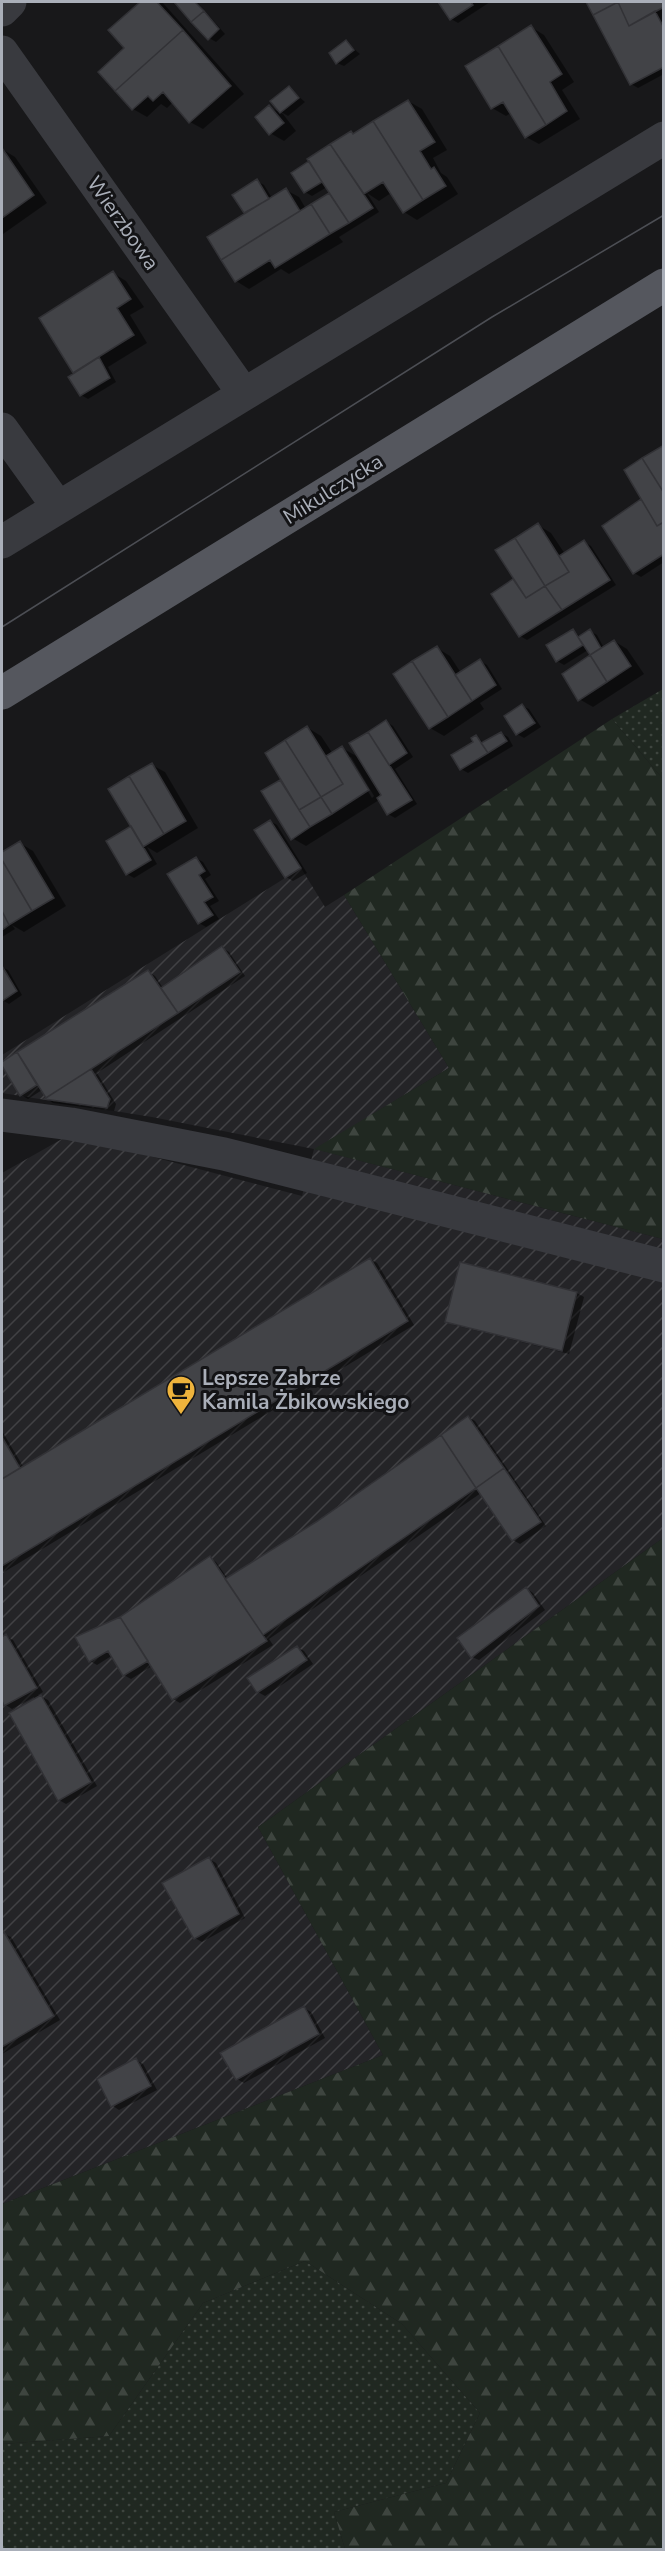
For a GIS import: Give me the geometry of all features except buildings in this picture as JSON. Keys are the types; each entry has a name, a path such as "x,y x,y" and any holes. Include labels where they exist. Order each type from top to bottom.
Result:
{"main road":[{"name":"Mikulczycka","path":"2,693 663,285"}],"street":[{"path":"2,10 10,2"},
{"name":"Wierzbowa","path":"2,52 244,394"},
{"path":"2,542 663,138"},
{"path":"2,429 58,507"},
{"path":"2,1115 71,1124 224,1154 663,1266"}],"shaded area":[{"path":"301,868 325,907 344,895 449,1068 315,1149 663,1239 663,1538 258,1827 383,2055 2,2204 2,1173 69,1135 302,1196 314,1149 152,1117 2,1093 2,1055"}],"green space":[{"path":"663,689 663,779 612,719"},
{"path":"612,719 663,779 663,1239 314,1149 449,1068 344,895"},
{"path":"663,1538 663,2549 345,2549 334,2512 446,2483 480,2413 402,2324 305,2261 203,2303 109,2436 2,2444 2,2204 383,2055 258,1827"},
{"path":"305,2261 402,2324 480,2413 446,2483 334,2512 345,2549 2,2550 2,2444 109,2436 203,2303"}],"tram line":[{"path":"2,627 492,317 664,215"}],"place":[{"name":"Lepsze Zabrze Kamila Żbikowskiego","path":"181,1416"}]}
